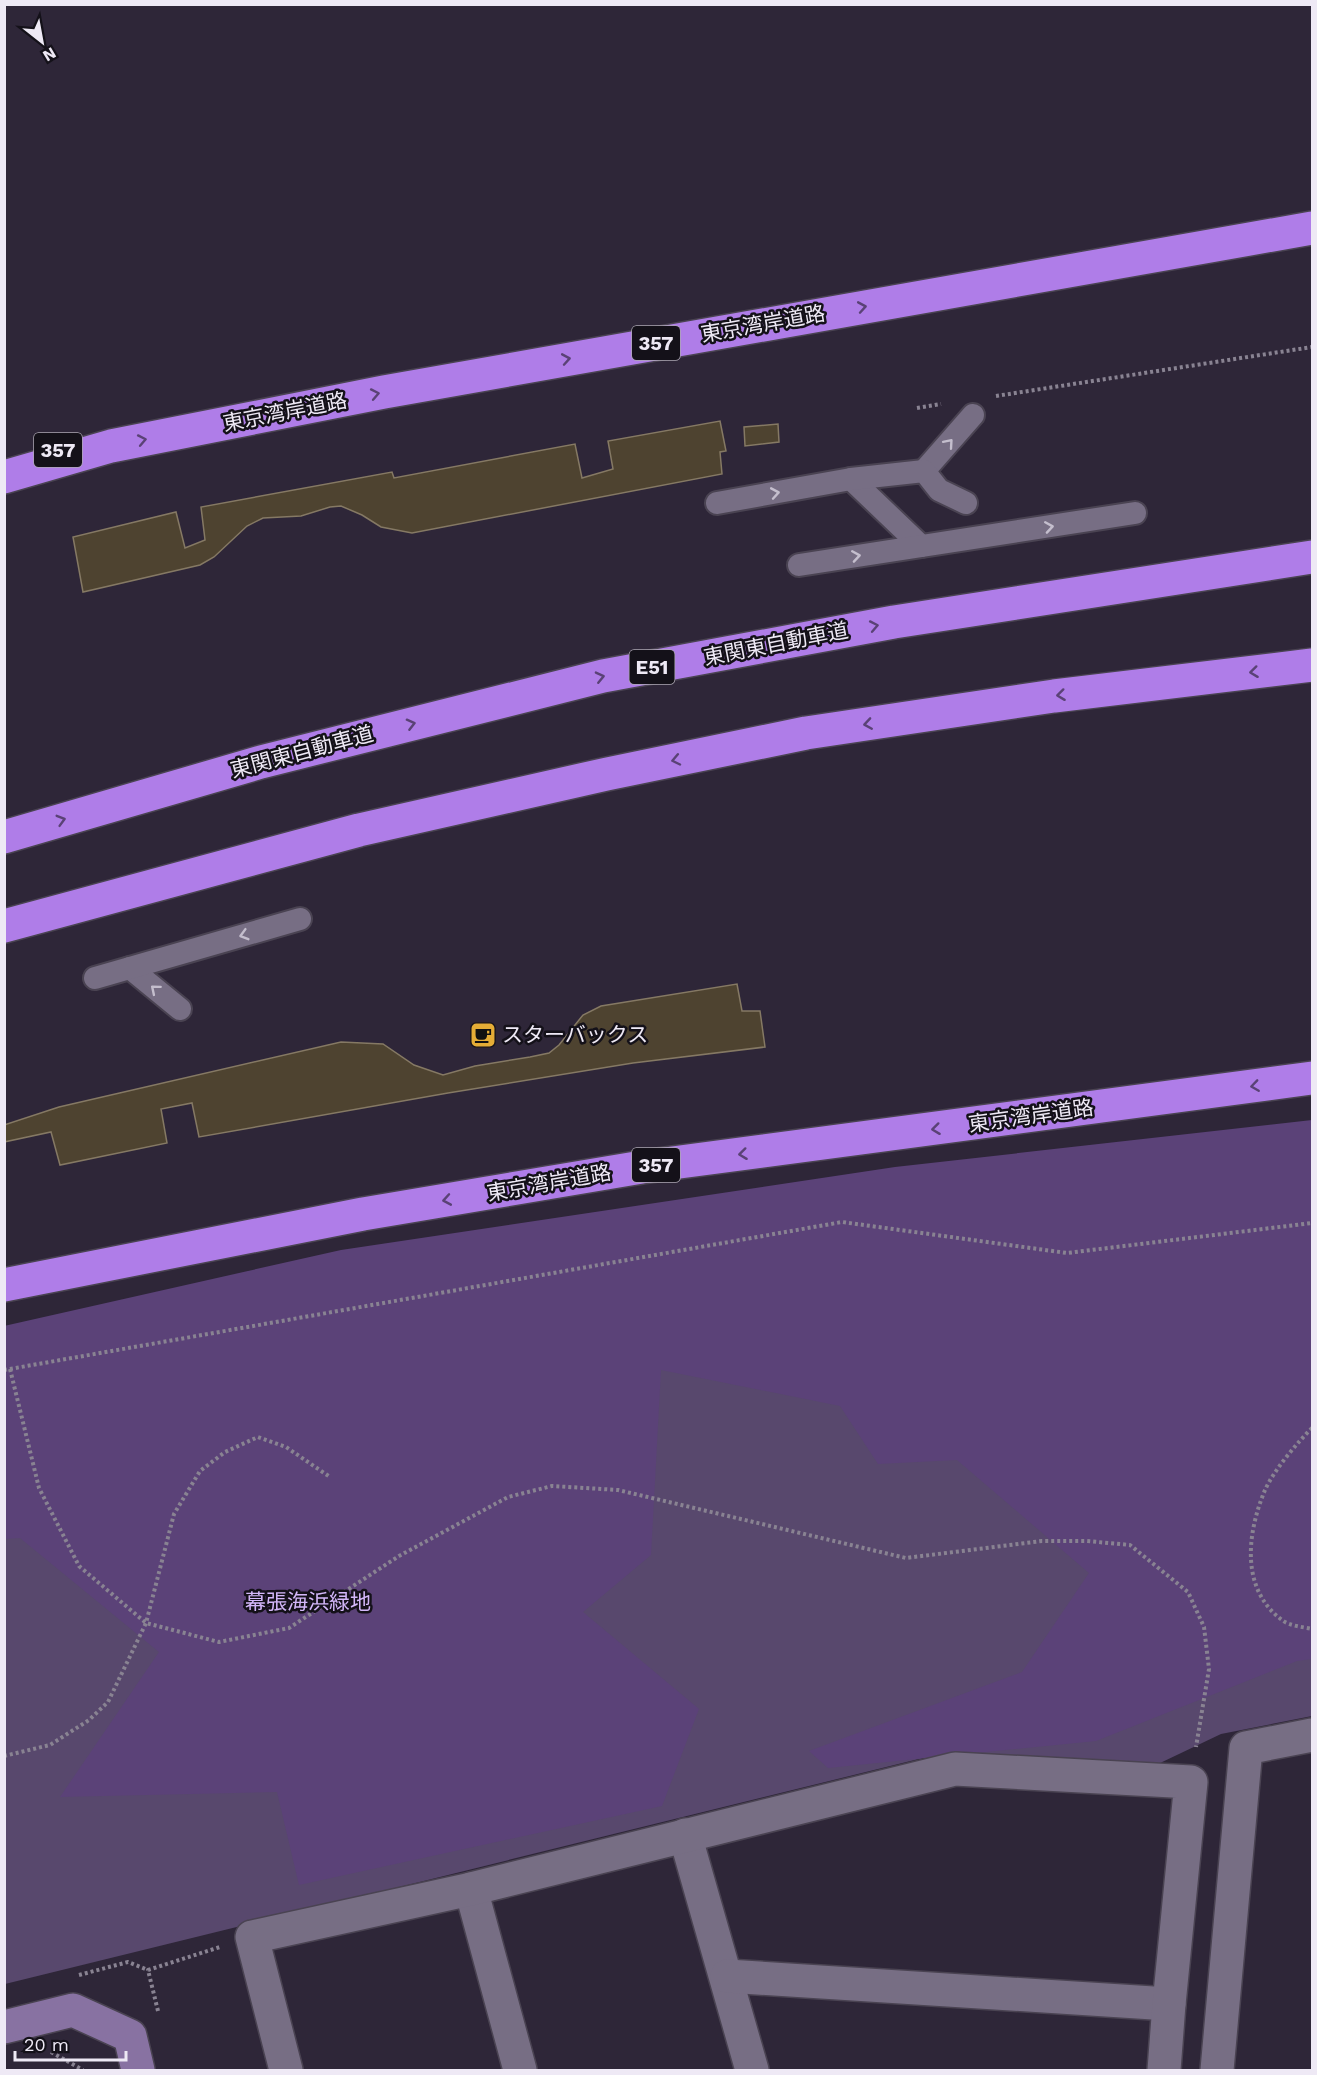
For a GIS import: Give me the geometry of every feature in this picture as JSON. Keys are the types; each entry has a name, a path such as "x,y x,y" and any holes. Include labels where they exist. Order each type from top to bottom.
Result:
{"highway":[{"name":"東京湾岸道路","path":"4,477 111,446 408,388 1312,228"},
{"name":"357","path":"4,457 16,453 111,446"},
{"name":"東関東自動車道","path":"4,837 261,762 603,676 894,622 1312,557"},
{"path":"4,926 358,830 607,774 806,733 1054,696 1312,665"},
{"name":"東京湾岸道路","path":"4,1285 363,1214 642,1167 1312,1078"}],"street":[{"path":"1217,2070 1246,1748 1312,1735"},
{"path":"286,2070 252,1937 471,1889 955,1769 1191,1782 1164,2070"},
{"path":"685,1835 752,2070"},
{"path":"471,1889 520,2070"},
{"path":"726,1976 1169,2004"},
{"path":"4,2027 73,2010 130,2036 138,2070"}],"lane":[{"path":"717,503 851,479 924,471 974,415"},
{"path":"924,471 939,490 966,503"},
{"path":"851,479 921,546"},
{"path":"799,565 1135,513"},
{"path":"95,978 300,919"},
{"path":"130,968 180,1010"}],"path":[{"path":"987,397 1312,347"},
{"path":"917,408 952,402"},
{"path":"4,1370 842,1222 1067,1253 1312,1223"},
{"path":"10,1369 39,1488 79,1566 146,1623 219,1642 289,1628 399,1556 508,1497 552,1486 618,1490 906,1558 1042,1541 1087,1540 1130,1545 1188,1592 1204,1627 1209,1669 1191,1782"},
{"path":"1312,1428 1296,1444 1266,1489 1253,1532 1250,1568 1260,1597 1283,1622 1312,1629"},
{"path":"4,1756 50,1745 89,1720 108,1702 146,1623 174,1514 200,1471 225,1452 258,1437 286,1447 330,1477"},
{"path":"159,2014 148,1970 252,1937"},
{"path":"42,2054 51,2052 83,2070"}],"green space":[{"name":"幕張海浜緑地","path":"1312,1120 1312,1659 1297,1661 1096,1741 828,1768 809,1751 1022,1672 1089,1573 957,1460 878,1464 840,1406 661,1370 651,1555 583,1612 699,1709 662,1806 299,1885 277,1792 60,1797 159,1652 20,1538 5,1539 4,1326 341,1250 895,1167"},
{"name":"幕張海浜緑地","path":"1312,1202 1312,1716 1221,1734 1158,1764 947,1752 5,1984 4,1361"}],"building":[{"path":"720,421 726,451 720,452 722,474 412,533 381,527 341,506 301,516 263,518 247,526 214,557 200,565 83,592 73,537 176,512 185,548 205,540 201,507 392,472 394,478 575,444 582,478 613,469 608,441"},
{"path":"778,424 779,442 745,446 744,427"},
{"path":"737,984 742,1011 760,1011 765,1047 633,1063 199,1137 192,1103 161,1109 167,1143 60,1165 51,1132 4,1142 4,1125 59,1107 341,1042 383,1044 414,1065 443,1075 475,1066 549,1053 559,1045 583,1015 601,1006"}],"place":[{"name":"スターバックス","path":"483,1035"}]}
